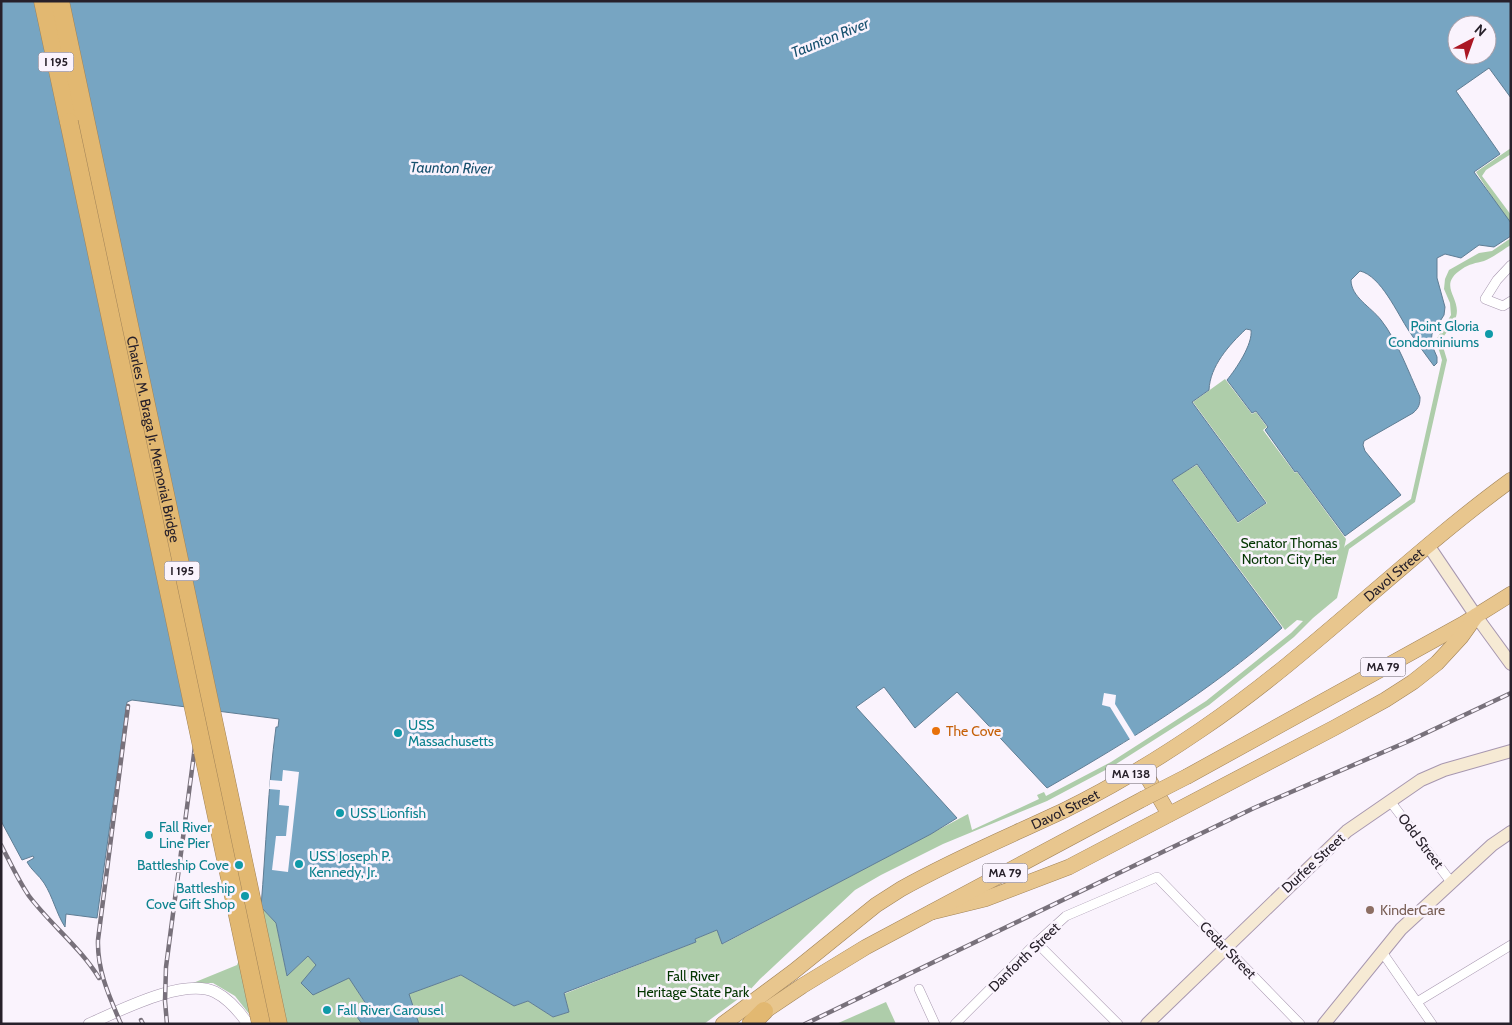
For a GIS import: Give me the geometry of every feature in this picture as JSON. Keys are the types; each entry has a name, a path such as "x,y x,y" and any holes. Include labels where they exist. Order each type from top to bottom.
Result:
{"highway":[{"name":"Charles M. Braga Jr. Memorial Bridge","path":"43,1 261,1024"},
{"name":"Charles M. Braga Jr. Memorial Bridge","path":"60,1 278,1024"},
{"name":"Davol Street","path":"723,1024 793,972 876,905 901,889 1066,809 1142,768 1202,730 1251,694 1428,545 1511,480"},
{"name":"Davol Street","path":"746,1024 866,947 1188,776 1476,616 1511,594"},
{"path":"932,912 985,900 1054,874 1385,700 1413,682 1437,663 1461,637 1476,616"},
{"path":"1142,768 1169,814"},
{"path":"751,1024 764,1011"}],"main road":[{"path":"1428,545 1511,664"},
{"name":"Durfee Street","path":"1147,1024 1340,837 1421,780 1434,774 1511,751"},
{"path":"1324,1024 1404,926 1492,845 1511,832"}],"street":[{"path":"1511,266 1497,280 1485,299 1503,306 1511,301"},
{"name":"Odd Street","path":"1390,801 1451,882"},
{"name":"Cedar Street","path":"1157,876 1300,1024"},
{"name":"Danforth Street","path":"955,1024 1066,916 1157,876"},
{"path":"1037,943 1118,1024"},
{"path":"1417,1002 1511,945"},
{"path":"1382,952 1432,1024"},
{"path":"89,1024 170,992 195,987 212,991 228,1000 248,1024"},
{"path":"919,989 935,1024"}],"green space":[{"path":"1511,148 1511,154 1486,170 1482,176 1511,215 1511,226 1476,172"},
{"path":"1511,238 1511,245 1484,261 1465,267 1451,281 1451,292 1457,310 1456,317 1441,340 1447,360 1415,502 1349,549 1337,598 1294,637 1209,705 1113,766 1047,801 943,844 855,890 749,991 704,1024 419,1024 408,994 462,975 514,1006 528,1001 553,1017 569,1012 564,994 696,942 695,939 717,930 723,944 968,814 972,830 1039,799 1037,795 1044,792 1046,796 1111,762 1206,701 1291,633 1303,621 1297,620 1285,630 1172,479 1197,465 1238,523 1267,503 1193,402 1225,379 1252,414 1256,412 1267,427 1263,430 1295,473 1297,472 1346,539 1344,548 1411,499 1442,360 1436,340 1451,315 1450,303 1444,289 1445,279 1449,270 1479,253 1492,251"},
{"path":"261,907 276,923 287,976 308,956 316,965 349,977 368,1008 357,1016 362,1024 257,1024 235,996 213,983 193,983 237,965"},
{"path":"886,1002 896,1024 836,1024"}],"water":[{"name":"Taunton River","path":"1,1 1511,1 1511,98 1489,68 1456,91 1500,154 1474,172 1511,223 1511,236 1494,247 1479,245 1461,258 1445,254 1437,258 1437,278 1445,307 1444,315 1432,334 1431,343 1437,357 1437,363 1434,366 1409,331 1382,287 1368,274 1360,271 1351,280 1354,292 1387,328 1420,397 1419,406 1413,413 1364,441 1363,445 1365,451 1401,495 1345,536 1265,430 1268,427 1256,411 1252,413 1227,380 1247,349 1251,330 1246,329 1227,349 1217,364 1210,381 1209,390 1192,402 1266,503 1238,522 1197,464 1172,480 1282,628 1198,694 1108,752 1047,788 957,692 915,728 884,687 856,707 957,818 931,834 722,944 717,930 695,939 696,942 564,993 569,1012 553,1017 528,1001 514,1006 461,975 409,994 419,1024 362,1024 357,1017 368,1007 349,978 313,995 301,983 316,965 308,956 287,976 276,923 261,907 271,772 276,727 278,727 279,719 132,700 127,702 97,918 66,914 65,927 44,883 27,862 34,858 33,856 22,860 1,821"}],"pier":[{"path":"1104,693 1116,695 1115,704 1136,738 1131,741 1110,707 1102,705"},
{"path":"283,770 299,772 288,872 272,870 276,836 286,836 289,806 279,805 280,790 269,789 270,780 282,781"}],"railway":[{"path":"805,1024 1254,808 1409,741 1511,693"},
{"path":"121,1024 108,993 99,962 98,940 128,706"},
{"path":"167,1024 165,1001 166,967 197,731"},
{"path":"1,845 29,896 83,956 99,978"},
{"path":"141,1020 143,1024"}],"place":[{"name":"Point Gloria Condominiums","path":"1489,334"},
{"name":"The Cove","path":"936,731"},
{"name":"USS Massachusetts","path":"398,733"},
{"name":"USS Lionfish","path":"340,813"},
{"name":"Fall River Line Pier","path":"149,835"},
{"name":"USS Joseph P. Kennedy, Jr.","path":"299,864"},
{"name":"Battleship Cove","path":"239,865"},
{"name":"Battleship Cove Gift Shop","path":"245,896"},
{"name":"KinderCare","path":"1370,910"},
{"name":"Fall River Carousel","path":"327,1010"}],"park label":[{"name":"Senator Thomas Norton City Pier","path":"1289,552"},
{"name":"Fall River Heritage State Park","path":"693,984"}]}
